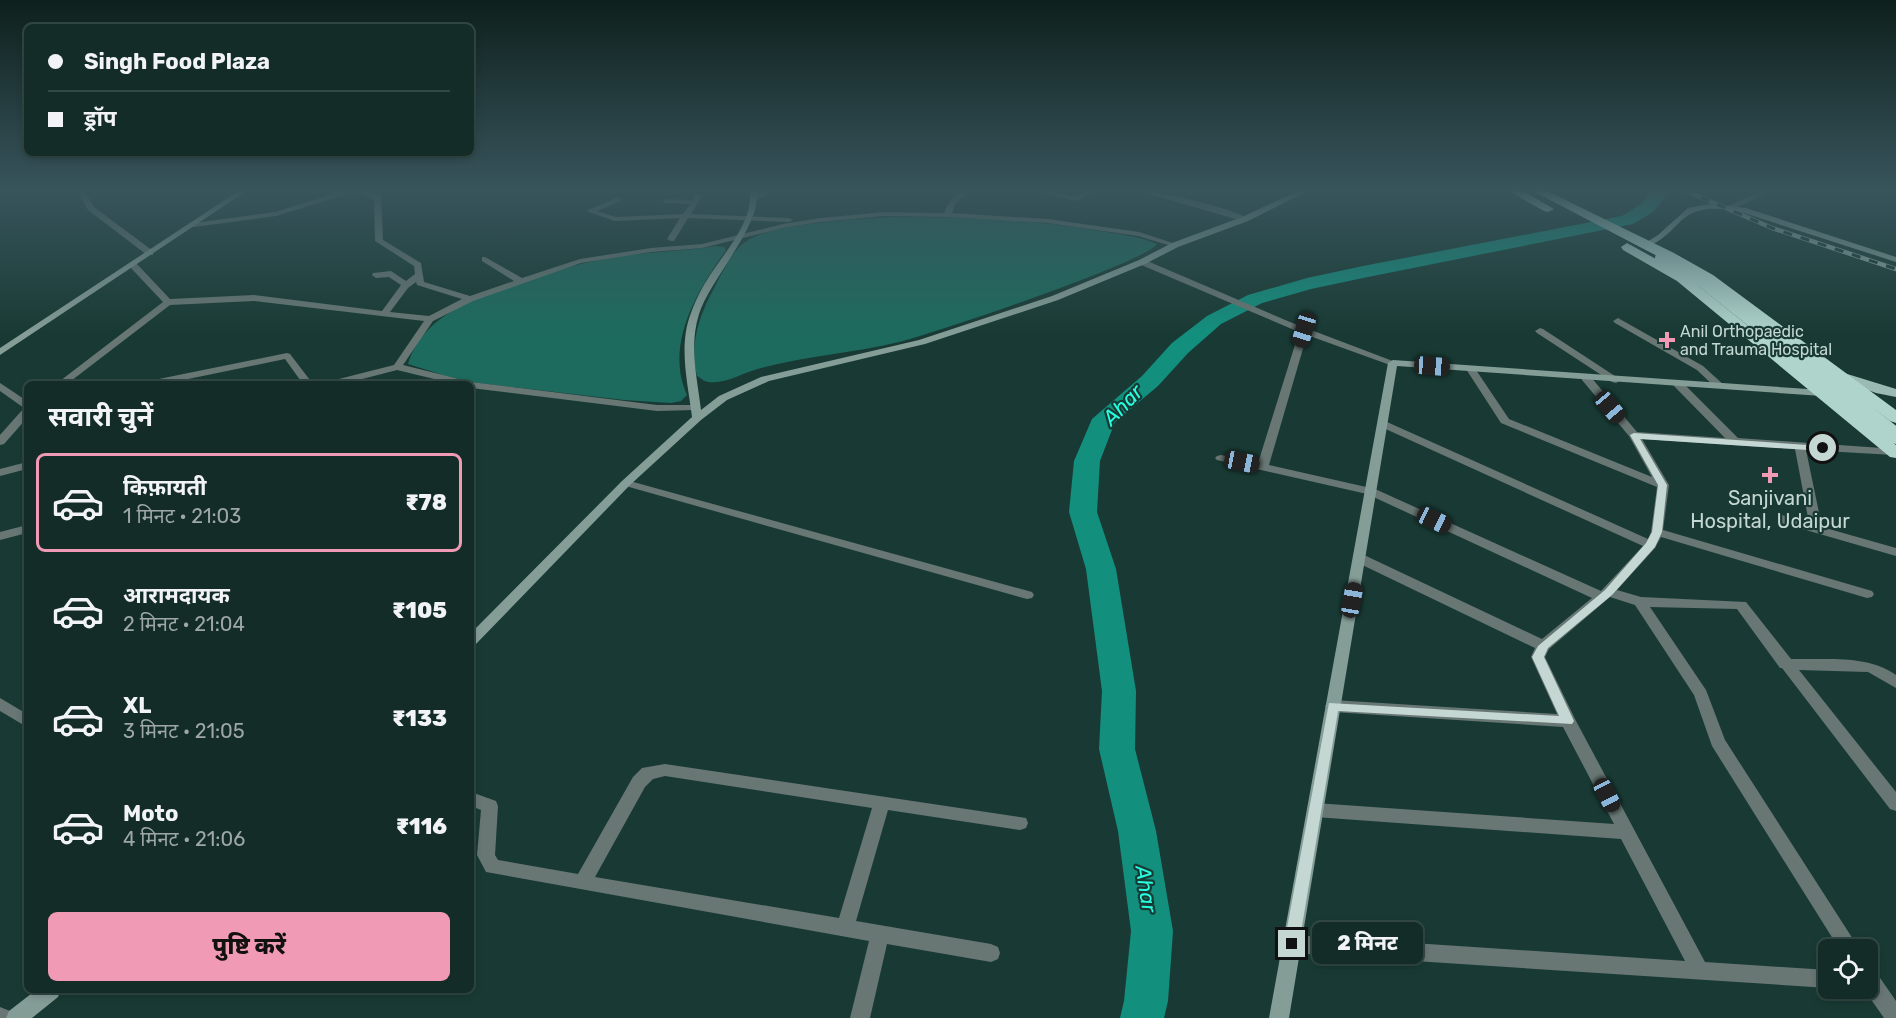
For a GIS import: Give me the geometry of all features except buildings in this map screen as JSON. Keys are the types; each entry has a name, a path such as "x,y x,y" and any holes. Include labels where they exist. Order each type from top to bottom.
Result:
{"highway":[{"path":"1606,238 1646,245 1709,278 1862,394 1892,412"},
{"path":"1622,238 1702,282 1896,436"},
{"path":"1626,240 1681,278 1895,452"},
{"path":"1646,245 1661,258"}],"main road":[{"path":"1826,367 1854,382 1896,394"},
{"path":"1822,393 1896,394"},
{"path":"1849,414 1892,412"}],"street":[{"path":"130,238 150,253"},
{"path":"0,352 174,238"},
{"path":"379,238 379,241 418,265 420,283 470,299"},
{"path":"397,367 430,319 470,299 519,280 580,261 741,238"},
{"path":"1150,238 1175,245"},
{"path":"474,638 696,412 765,379 922,342 1055,298 1195,238"},
{"path":"1646,245 1662,238"},
{"path":"1827,238 1896,260"},
{"path":"696,412 688,343 695,313 710,281 736,239"},
{"path":"485,259 519,280"},
{"path":"1142,262 1287,324 1393,363 1822,393"},
{"path":"133,265 168,302"},
{"path":"376,275 391,274 406,285"},
{"path":"385,312 406,285 419,275"},
{"path":"65,381 168,302 254,298 430,319"},
{"path":"1618,321 1700,368 1720,387"},
{"path":"1263,466 1304,330"},
{"path":"1540,331 1616,380"},
{"path":"164,381 287,356 306,381"},
{"path":"1279,1018 1393,363"},
{"path":"343,381 397,367 456,381"},
{"path":"1471,369 1506,421 1663,485"},
{"path":"1586,378 1634,435 1663,485 1657,532 1651,545 1605,595 1544,646 1538,657 1568,721 1700,971"},
{"path":"1678,384 1735,442"},
{"path":"474,385 696,412"},
{"path":"0,386 24,404"},
{"path":"0,442 24,414"},
{"path":"1383,424 1651,545"},
{"path":"1634,435 1895,452"},
{"path":"1800,447 1816,528"},
{"path":"1221,458 1371,491 1605,595 1640,602 1741,605 1896,804"},
{"path":"0,473 24,466"},
{"path":"626,483 1028,595"},
{"path":"1782,519 1896,552"},
{"path":"0,536 24,530"},
{"path":"1657,532 1867,594"},
{"path":"1359,558 1544,646"},
{"path":"1640,602 1701,694 1718,742 1844,939"},
{"path":"1785,664 1869,667 1880,671 1896,683"},
{"path":"1333,706 1568,721"},
{"path":"4,711 24,720"},
{"path":"583,882 639,782 648,773 665,770 1020,823"},
{"path":"474,800 490,806 486,855 492,867 991,953"},
{"path":"844,928 882,802"},
{"path":"1315,810 1627,832"},
{"path":"860,1018 880,934"},
{"path":"1292,944 1818,978"},
{"path":"16,1018 47,993"},
{"path":"1878,993 1896,1018"}],"green space":[{"path":"753,238 1136,238 1157,244 1117,266 1079,281 919,336 882,346 795,360 722,381 707,382 697,376 694,355 696,335 710,296 726,265 748,240"},
{"path":"716,246 724,247 726,250 705,282 687,318 679,356 681,376 687,395 681,401 671,403 624,400 478,383 408,364 417,343 432,326 448,314 493,292 572,266 628,255"}],"waterway":[{"name":"Ahar","path":"1142,1018 1146,1001 1152,931 1137,831 1117,749 1119,691 1101,569 1083,512 1087,461 1104,419 1150,381 1180,348 1214,320 1255,299 1307,284 1531,238"}],"railway":[{"path":"1801,238 1896,269"}],"place":[{"name":"Anil Orthopaedic and Trauma Hospital","path":"1667,340"},
{"name":"Sanjivani Hospital, Udaipur","path":"1770,475"}],"route":[{"path":"1292,944 1333,706 1568,721 1538,657 1544,646 1608,592 1651,545 1657,532 1663,485 1634,435 1823,448"}]}
